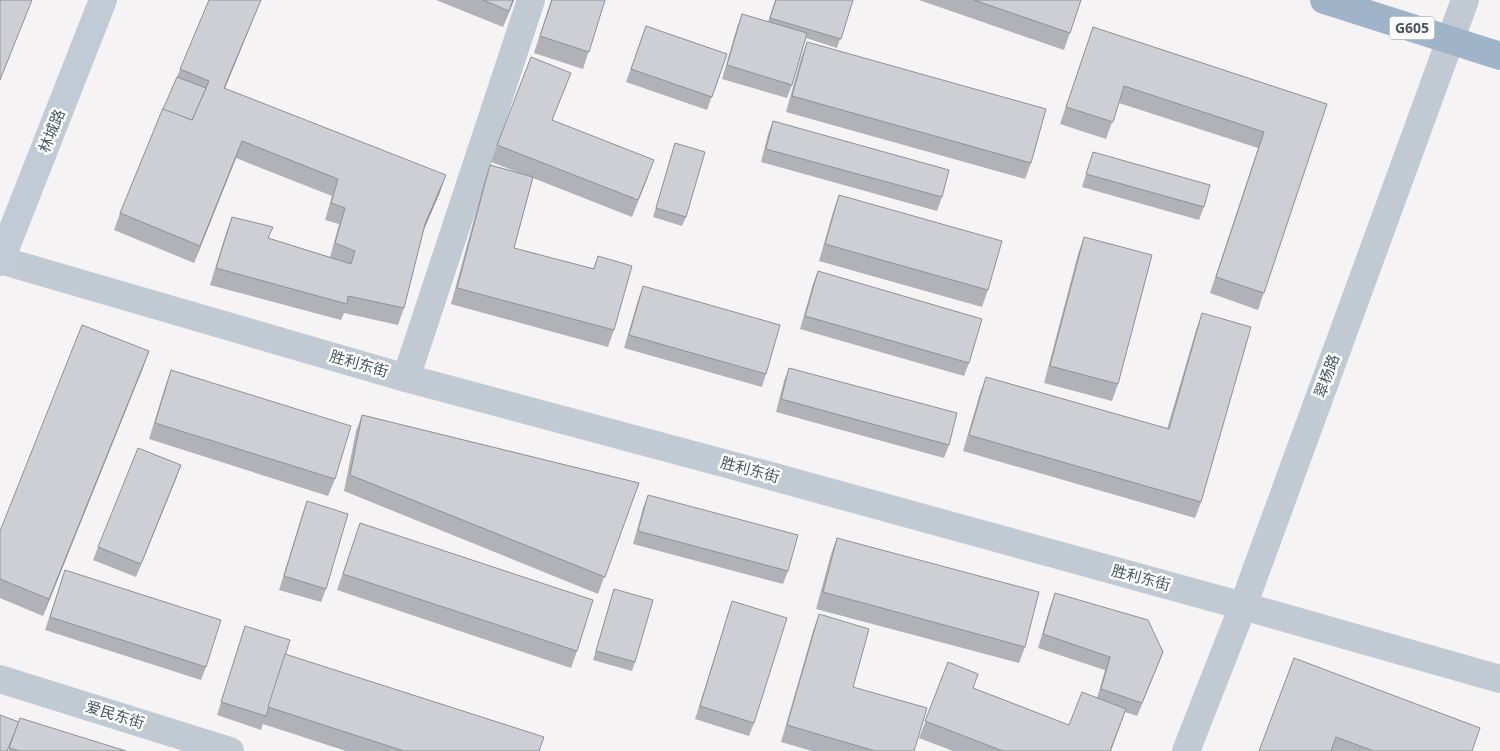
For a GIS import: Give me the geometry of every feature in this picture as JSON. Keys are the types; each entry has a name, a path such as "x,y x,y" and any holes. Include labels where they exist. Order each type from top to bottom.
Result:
{"highway":[{"name":"G605","path":"1324,0 1500,56"}],"main road":[{"name":"林城路","path":"0,261 103,0"}],"street":[{"path":"406,378 531,0"},
{"name":"翠杨路","path":"1186,751 1242,606 1466,0"},
{"name":"胜利东街","path":"0,261 406,378 727,464 1500,679"},
{"name":"爱民东街","path":"0,679 230,751"}],"building":[{"path":"0,0 32,0 0,80"},
{"path":"209,0 261,0 224,88 446,175 425,224 404,308 348,296 347,304 216,268 232,217 273,227 268,238 351,264 355,251 335,243 345,208 331,203 338,179 242,141 200,246 120,213 163,108 192,120 209,81 180,69"},
{"path":"483,0 513,0 509,11"},
{"path":"552,0 605,0 589,52 540,36"},
{"path":"776,0 853,0 841,39 770,18"},
{"path":"974,0 1081,0 1070,33"},
{"path":"742,14 807,33 792,85 727,65"},
{"path":"646,26 727,54 712,97 631,69"},
{"path":"1093,27 1327,104 1264,293 1216,277 1264,132 1124,86 1113,122 1066,107"},
{"path":"807,42 1046,109 1031,163 792,96"},
{"path":"531,57 571,73 552,120 654,160 638,200 497,145"},
{"path":"177,77 206,88 192,120 163,109"},
{"path":"773,121 949,170 942,197 766,149"},
{"path":"675,143 705,152 686,217 656,208"},
{"path":"1093,152 1210,185 1204,207 1086,174"},
{"path":"490,165 533,177 514,248 594,269 598,256 632,266 614,330 457,288"},
{"path":"839,195 1002,241 988,290 825,244"},
{"path":"1084,237 1152,255 1118,384 1050,366"},
{"path":"818,271 982,319 969,363 805,316"},
{"path":"643,286 780,325 766,374 629,335"},
{"path":"1202,313 1251,327 1201,502 969,435 986,377 1169,429"},
{"path":"82,325 149,351 49,599 0,579 0,531"},
{"path":"789,368 957,413 949,445 781,399"},
{"path":"171,370 351,426 335,479 155,423"},
{"path":"362,415 639,483 605,577 350,475"},
{"path":"138,448 181,465 141,564 98,547"},
{"path":"648,495 798,535 788,571 638,531"},
{"path":"307,501 348,514 326,589 284,576"},
{"path":"360,523 593,600 577,651 343,574"},
{"path":"837,538 1039,592 1025,647 823,592"},
{"path":"65,570 221,620 206,667 50,617"},
{"path":"614,589 653,600 635,662 596,651"},
{"path":"1055,593 1148,620 1163,652 1142,703 1101,689 1110,657 1043,634"},
{"path":"732,601 787,618 754,723 700,706"},
{"path":"819,614 869,629 853,687 927,708 914,751 875,751 787,725"},
{"path":"245,626 290,640 266,716 221,702"},
{"path":"285,654 544,737 539,751 404,751 268,707"},
{"path":"1294,658 1480,728 1472,751 1374,751 1336,737 1331,751 1259,751"},
{"path":"948,662 978,674 973,688 1069,725 1082,692 1126,709 1110,751 1003,751 925,721"},
{"path":"0,715 19,722 7,751 0,751"},
{"path":"20,718 126,751 20,751 9,748"}]}
